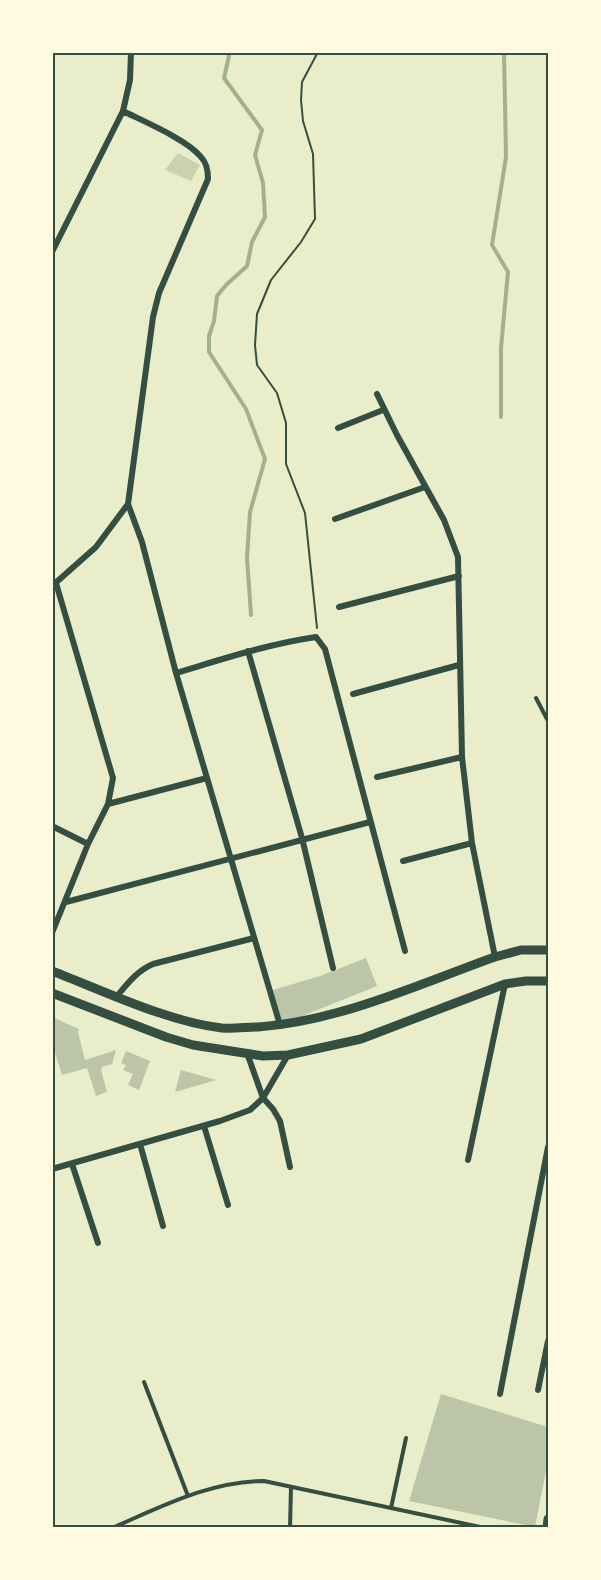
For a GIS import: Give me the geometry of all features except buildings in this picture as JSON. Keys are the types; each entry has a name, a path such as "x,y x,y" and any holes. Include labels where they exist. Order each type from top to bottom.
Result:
{"main road":[{"path":"52,971 182,1020 224,1028 280,1025 356,1007 495,957 521,950 549,950"},
{"path":"52,993 193,1046 263,1056 288,1055 361,1039 505,984 549,981"},
{"path":"547,1527 549,1519"}],"street":[{"path":"52,252 123,111 130,80 131,52"},
{"path":"123,111 194,148 203,158 208,170 208,179 159,292 153,316 128,504 142,542 176,673 280,1025"},
{"path":"377,394 383,410 453,540 458,557 462,757 472,843 495,957"},
{"path":"338,428 383,410"},
{"path":"335,519 425,487"},
{"path":"52,933 88,844 108,804 113,778 54,585 96,547 128,504"},
{"path":"339,607 459,576"},
{"path":"176,673 291,640 316,637 325,649 405,951"},
{"path":"249,651 302,838 333,968"},
{"path":"353,694 459,665"},
{"path":"377,777 462,757"},
{"path":"108,804 207,778"},
{"path":"66,902 231,860 302,838 370,822"},
{"path":"52,826 88,844"},
{"path":"403,861 472,843"},
{"path":"52,911 60,914"},
{"path":"117,996 142,969 153,964 254,938"},
{"path":"468,1161 505,984"},
{"path":"247,1053 263,1098 279,1121 290,1167"},
{"path":"52,1169 204,1126 250,1110 263,1098 288,1055"},
{"path":"204,1126 228,1205"},
{"path":"140,1144 163,1226"},
{"path":"500,1394 549,1147"},
{"path":"72,1164 98,1243"},
{"path":"538,1390 549,1341"}],"lane":[{"path":"536,698 549,721"},
{"path":"144,1382 188,1496"},
{"path":"391,1508 406,1438"},
{"path":"112,1527 188,1496 243,1481 264,1481 291,1486 485,1527"},
{"path":"290,1527 291,1486"}],"path":[{"path":"316,637 317,625 305,513 286,464 286,423 277,393 257,365 255,345 257,314 271,280 301,242 315,219 312,154 303,122 301,100 302,82 318,52"}],"green space":[{"path":"178,153 200,165 191,181 165,170"}],"waterway":[{"path":"228,52 224,78 262,130 255,155 263,183 265,217 252,242 247,266 217,296 214,321 209,336 209,352 246,409 265,459 250,512 247,558 251,615"},
{"path":"501,417 501,348 508,272 492,245 506,157 504,52"}]}
